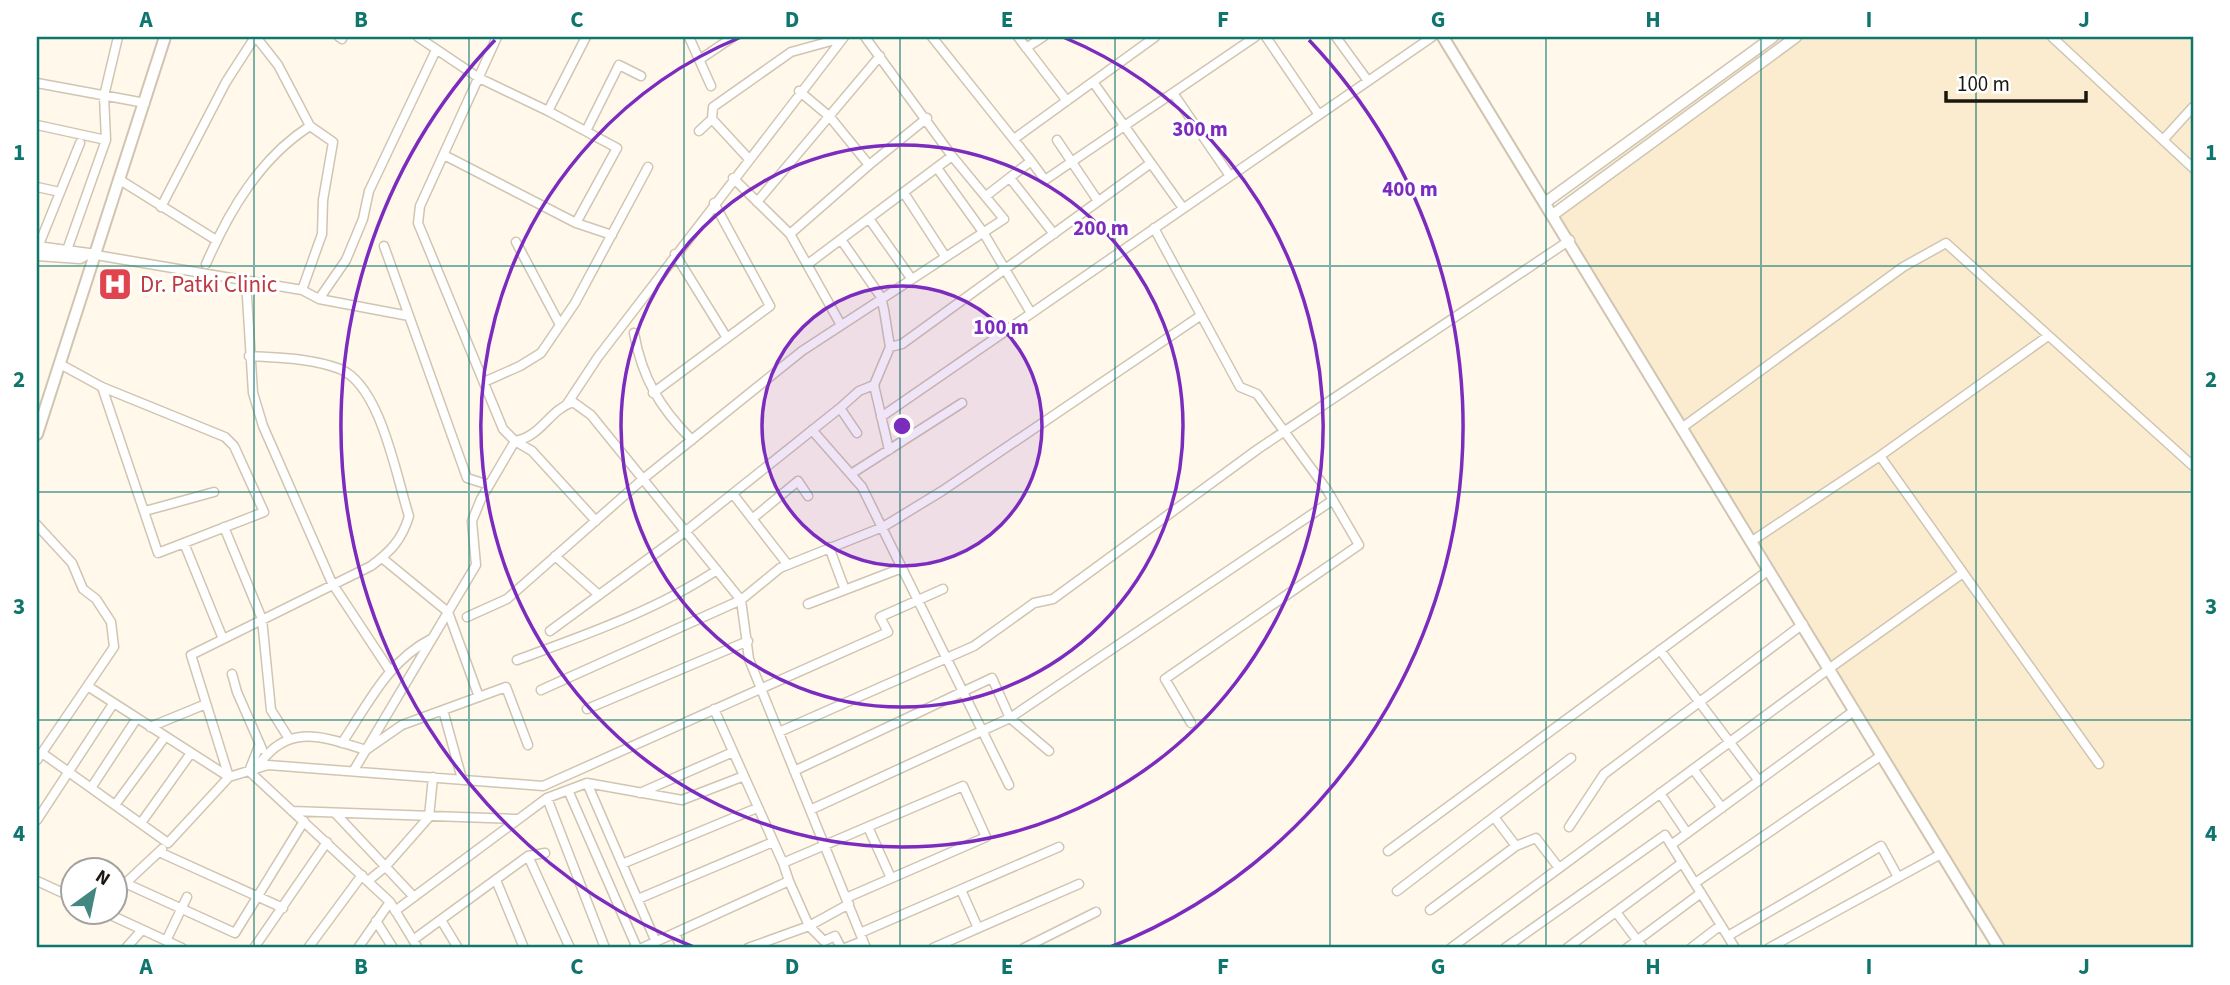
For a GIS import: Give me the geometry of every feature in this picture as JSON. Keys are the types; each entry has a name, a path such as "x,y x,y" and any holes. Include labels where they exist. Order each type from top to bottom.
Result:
{"main road":[{"path":"37,434 92,254 121,180 165,37"},
{"path":"1443,37 1569,239 1999,948"}],"street":[{"path":"67,250 106,140 104,96 118,37"},
{"path":"161,206 226,82 255,37 278,65 310,126 332,142 323,200 322,234 302,290"},
{"path":"418,37 479,78 617,148 576,223"},
{"path":"497,37 420,206 418,223 503,429 515,441 532,451 596,521"},
{"path":"548,111 586,37"},
{"path":"689,37 711,86"},
{"path":"699,60 733,37"},
{"path":"515,441 529,439 567,404 598,357 675,254 843,37"},
{"path":"699,131 712,119 713,107 791,52 843,37"},
{"path":"467,617 506,599 643,479 802,351 1003,219 952,156 927,118 865,37"},
{"path":"932,37 1045,180 1255,37"},
{"path":"1018,37 1067,101"},
{"path":"1026,48 1043,37"},
{"path":"1014,139 1155,37"},
{"path":"1266,37 1318,115"},
{"path":"1336,37 1368,81"},
{"path":"881,416 1432,37"},
{"path":"1546,202 1773,37"},
{"path":"1553,214 1796,37"},
{"path":"2052,37 2193,168"},
{"path":"319,299 346,260 363,219 369,191 436,50"},
{"path":"757,202 880,56"},
{"path":"586,131 619,65 641,76"},
{"path":"1093,82 1184,208"},
{"path":"37,83 145,103"},
{"path":"799,91 830,117 869,165"},
{"path":"1173,93 1230,176"},
{"path":"2163,140 2193,107"},
{"path":"790,234 927,118"},
{"path":"712,119 748,158"},
{"path":"37,125 106,140"},
{"path":"206,264 230,210 256,177 310,126"},
{"path":"1057,140 1098,201"},
{"path":"80,143 37,247 302,290 319,299 409,316"},
{"path":"444,155 576,223 612,235"},
{"path":"808,264 952,156"},
{"path":"986,196 1031,161"},
{"path":"890,347 902,344 1151,163"},
{"path":"484,382 541,353 612,235 648,167"},
{"path":"937,168 983,232 1031,313"},
{"path":"733,178 790,234 841,325"},
{"path":"1010,178 1054,234"},
{"path":"121,180 216,240"},
{"path":"37,187 60,192"},
{"path":"904,193 945,256"},
{"path":"653,393 770,306 714,203"},
{"path":"870,220 911,278"},
{"path":"1154,228 1240,387 1256,394 1284,431 1333,500 1359,545 1165,680 1191,723"},
{"path":"779,732 974,646 1034,603 1053,599 1284,431 1569,239"},
{"path":"842,241 881,297 890,347 874,385 889,450"},
{"path":"516,242 560,325"},
{"path":"1683,427 1903,267 1946,243 2193,466"},
{"path":"384,246 467,478 489,485"},
{"path":"37,255 79,258 92,254"},
{"path":"675,254 727,338"},
{"path":"246,281 253,393 263,426 332,583 390,671"},
{"path":"541,690 741,600 788,565 883,527 942,491 1200,316"},
{"path":"634,333 638,358 653,393 665,412 692,440"},
{"path":"1752,541 1880,456 2048,336"},
{"path":"229,777 191,654 371,566 382,558 404,533 409,516 373,403 360,382 342,370 309,360 249,356"},
{"path":"60,363 102,387 225,437 234,446 264,512 158,553 102,387"},
{"path":"550,631 686,531 859,391 874,385"},
{"path":"567,404 573,402 591,415 741,600 750,659 863,941"},
{"path":"851,474 962,403"},
{"path":"841,408 857,433"},
{"path":"812,430 862,487 1009,785"},
{"path":"354,770 476,565 472,522 489,485 515,441"},
{"path":"1880,456 2099,764"},
{"path":"752,519 798,481 808,496"},
{"path":"145,511 214,492"},
{"path":"733,494 788,565"},
{"path":"810,810 1010,718 1333,500"},
{"path":"37,525 72,563 83,589 96,599 111,622 114,647 40,757 69,772 167,843"},
{"path":"224,527 262,620 271,710 288,737"},
{"path":"184,543 223,639"},
{"path":"829,547 845,590"},
{"path":"555,556 599,595"},
{"path":"382,558 448,612 479,697"},
{"path":"808,604 902,568"},
{"path":"517,660 603,627 694,586 717,570"},
{"path":"1388,851 1769,570"},
{"path":"1451,948 1830,668 1964,573"},
{"path":"130,878 159,852 229,777 268,765 543,786 888,632 880,617 943,589"},
{"path":"1569,827 1604,774 1803,624"},
{"path":"342,743 390,671 408,650 433,637"},
{"path":"587,709 748,641"},
{"path":"1660,650 1759,780"},
{"path":"232,674 259,746 265,754"},
{"path":"794,771 992,678 1010,718 1048,751"},
{"path":"89,687 229,777"},
{"path":"366,750 402,725 506,687 528,745"},
{"path":"37,820 113,704"},
{"path":"150,727 206,704"},
{"path":"714,709 809,926 824,941 835,936 843,948 863,941 961,890 1059,847"},
{"path":"443,710 462,779"},
{"path":"1671,845 1855,710"},
{"path":"91,788 136,718"},
{"path":"114,805 165,737"},
{"path":"252,770 265,754 288,737 328,738 366,750"},
{"path":"252,770 259,746"},
{"path":"640,793 733,752"},
{"path":"141,823 191,753"},
{"path":"1695,883 1882,755"},
{"path":"1397,891 1571,758"},
{"path":"1693,769 1722,808"},
{"path":"252,770 390,902 418,948"},
{"path":"395,911 547,798 586,783 682,800 744,776"},
{"path":"309,948 365,878 385,867 429,817 433,778"},
{"path":"586,783 656,942"},
{"path":"748,948 809,926 847,901 891,878 986,837 964,786 783,863"},
{"path":"568,790 639,948 789,881"},
{"path":"1660,793 1688,833"},
{"path":"547,798 605,948"},
{"path":"622,863 757,808"},
{"path":"292,811 518,820"},
{"path":"336,814 414,897"},
{"path":"1494,817 1516,846"},
{"path":"130,885 235,933 304,821"},
{"path":"868,827 891,878"},
{"path":"1505,948 1665,835 1735,948"},
{"path":"1430,910 1516,846 1535,838 1559,868"},
{"path":"254,948 327,842"},
{"path":"638,899 773,842"},
{"path":"1728,936 1881,846 1898,877"},
{"path":"159,852 283,908"},
{"path":"413,940 528,856 545,853"},
{"path":"1769,948 1941,854"},
{"path":"528,856 569,948"},
{"path":"1567,948 1682,863"},
{"path":"496,880 524,948"},
{"path":"38,884 60,893"},
{"path":"933,948 1079,884"},
{"path":"961,890 978,928"},
{"path":"1627,948 1640,944 1702,893"},
{"path":"166,941 187,897"},
{"path":"358,948 390,902"},
{"path":"1024,948 1096,912"},
{"path":"1616,912 1640,944"},
{"path":"441,920 458,948"},
{"path":"376,921 393,948"},
{"path":"130,924 182,948"},
{"path":"1691,948 1721,925"},
{"path":"126,948 142,930"},
{"path":"675,933 681,948"}],"shaded area":[{"path":"1777,37 2193,37 2193,948 1999,948 1550,209"}],"place":[{"name":"Dr. Patki Clinic","path":"115,284"}]}
